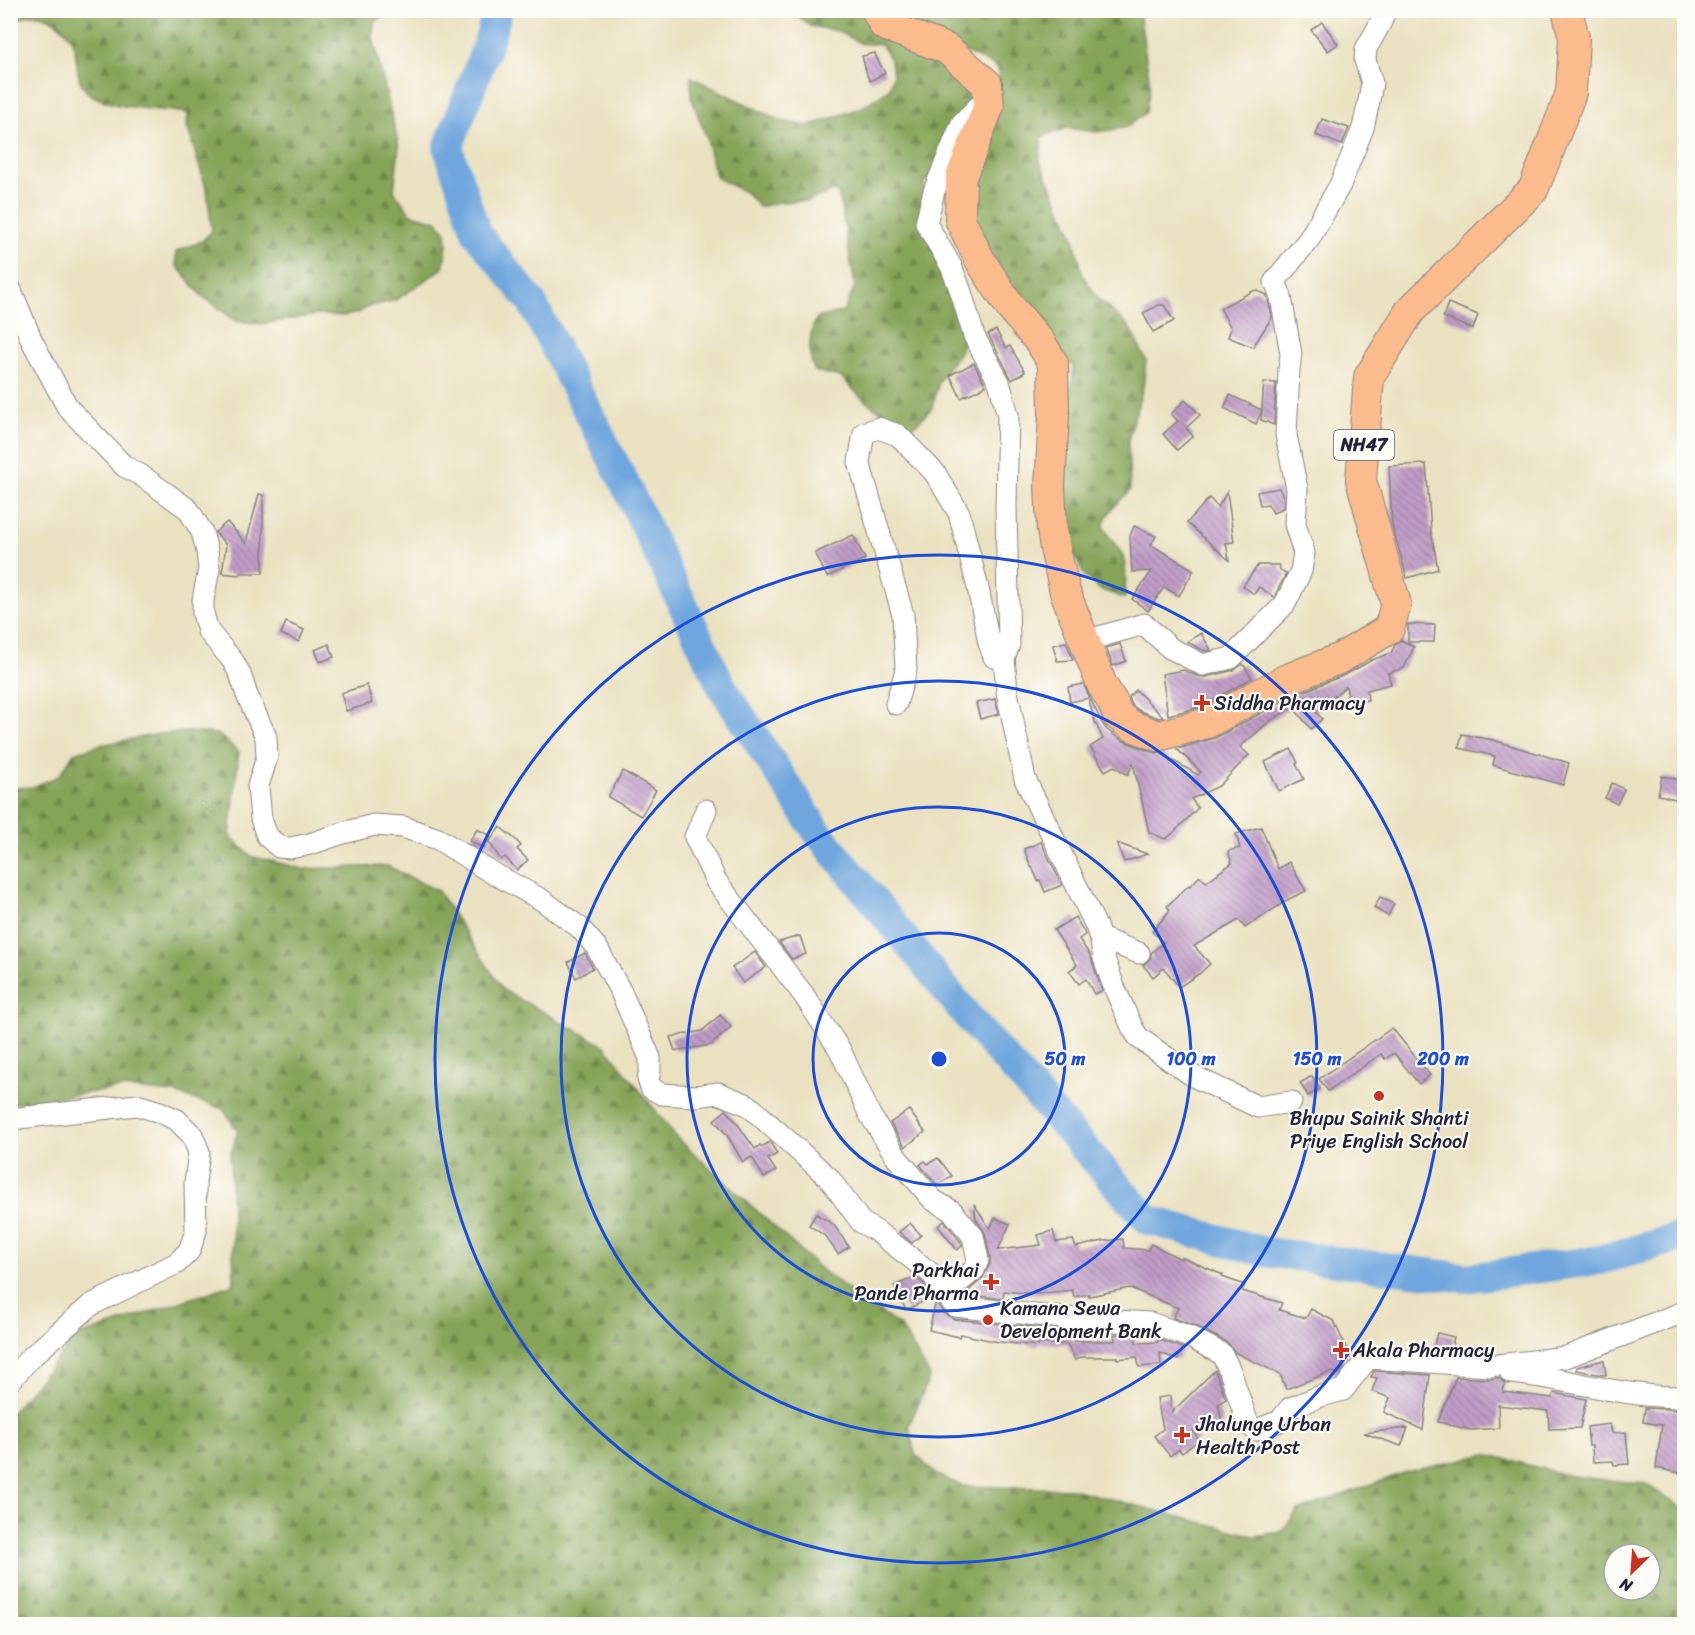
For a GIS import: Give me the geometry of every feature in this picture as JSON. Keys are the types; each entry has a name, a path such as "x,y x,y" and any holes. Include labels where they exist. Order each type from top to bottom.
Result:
{"highway":[{"path":"876,10 884,25 947,49 987,84 988,97"},
{"name":"NH47","path":"988,97 989,106 961,177 960,219 981,262 1011,308 1040,342 1053,363 1054,414 1050,466 1052,529 1065,592 1102,685 1118,716 1132,726 1158,736 1207,723 1285,680 1341,658 1389,629 1396,604 1361,480 1369,377 1410,311 1533,190 1570,93 1574,38 1567,10"}],"street":[{"path":"1085,641 1144,624 1170,648 1203,665 1231,658 1285,604 1301,572 1304,553 1294,524 1297,489 1286,435 1289,369 1292,354 1281,297 1275,281 1309,239 1341,185 1363,128 1369,101 1372,83 1365,60 1366,49 1385,10"},
{"path":"988,97 962,123 934,190 926,222 954,273 974,336 999,382 1008,415 1006,506 1009,645 1004,658 1007,692 1024,779 1096,926 1114,987 1139,1038 1193,1076 1258,1107 1291,1102"},
{"path":"10,288 32,341 68,408 124,466 188,509 202,532 209,570 203,600 203,613 208,631 233,661 266,737 267,757 258,786 261,819 267,836 279,847 290,848 374,825 403,827 438,839 542,900 579,927 597,948 621,992 650,1058 648,1079 651,1088 662,1094 696,1096 718,1093 748,1105 830,1178 861,1222 932,1274 956,1306 1062,1318 1150,1323 1190,1337 1222,1354 1248,1424 1256,1430 1280,1421 1290,1408 1343,1390 1368,1358 1489,1366 1566,1357 1684,1312"},
{"path":"896,704 906,670 903,615 859,462 864,434 878,428 898,435 935,473 959,513 993,657 1004,658"},
{"path":"706,810 695,837 716,881 803,994 840,1050 870,1115 897,1158 933,1200 952,1211 973,1236 978,1260 974,1270 946,1293"},
{"path":"1100,938 1139,953"},
{"path":"10,1119 137,1105 177,1120 192,1135 199,1152 195,1183 196,1231 189,1251 177,1263 91,1305 30,1358 10,1382"},
{"path":"1469,1365 1484,1370 1537,1375 1610,1390 1663,1397 1684,1397"}],"green space":[{"path":"11,10 389,11 374,23 373,37 399,147 394,191 411,214 438,221 446,232 447,245 443,268 396,300 370,306 358,313 345,316 316,315 263,324 236,321 202,296 176,265 176,252 202,241 212,231 207,191 187,126 188,113 115,104 93,96 87,92 80,80 74,47 60,25 37,15 20,19 11,29"},
{"path":"792,11 1139,11 1150,84 1146,112 1125,128 1096,132 1068,128 1042,136 1040,161 1073,235 1083,276 1098,299 1128,325 1146,360 1143,387 1128,440 1130,490 1111,510 1104,524 1125,563 1125,598 1099,589 1084,575 1074,554 1062,514 1060,452 1073,379 1073,365 1061,359 972,224 971,184 1000,99 998,72 995,66 947,43 971,82 976,116 960,161 924,182 925,203 965,317 964,339 960,352 939,381 932,408 912,428 899,424 865,401 841,377 815,371 810,352 814,323 817,318 844,311 855,286 839,195 833,191 807,201 780,202 759,207 747,193 717,178 707,139 691,97 691,77 781,121 809,126 863,107 890,88 893,75 891,61 881,44 862,44 838,31 810,26"},
{"path":"188,732 218,734 239,752 230,836 251,856 303,869 388,866 438,891 503,990 605,1046 677,1138 825,1273 901,1327 930,1376 909,1426 915,1454 935,1474 962,1486 1072,1489 1254,1536 1281,1532 1298,1511 1406,1472 1486,1454 1571,1476 1646,1484 1684,1510 1684,1624 11,1624 11,1413 76,1337 234,1284 230,1156 238,1131 223,1109 174,1093 122,1088 11,1104 11,788 33,787 59,776 74,753 100,745 159,734"}],"building":[{"path":"1322,22 1338,44 1328,51 1311,30"},
{"path":"875,53 885,73 870,81 862,56"},
{"path":"1322,119 1349,128 1342,145 1316,135"},
{"path":"1255,290 1267,295 1272,317 1253,347 1228,337 1231,328 1220,308"},
{"path":"1448,303 1478,315 1473,329 1443,317"},
{"path":"1164,305 1174,321 1153,332 1143,313"},
{"path":"996,330 1006,348 1010,346 1025,372 1012,380 988,334"},
{"path":"974,363 986,386 961,398 950,375"},
{"path":"1264,382 1276,383 1274,425 1261,420"},
{"path":"1230,395 1262,410 1256,424 1224,408"},
{"path":"1185,400 1200,415 1186,428 1193,436 1177,450 1163,434 1178,421 1171,414"},
{"path":"1426,464 1431,531 1438,569 1407,578 1392,525 1389,466"},
{"path":"1279,488 1284,499 1283,508 1273,513 1268,504 1260,505 1257,492"},
{"path":"1227,492 1234,542 1226,543 1229,560 1187,523 1209,498 1218,507"},
{"path":"259,494 263,495 263,573 240,573 239,575 222,573 226,545 215,532 227,522 246,543"},
{"path":"1134,526 1156,536 1151,545 1194,570 1179,596 1164,587 1148,611 1132,599 1152,571 1132,572 1130,536"},
{"path":"853,535 865,559 827,577 815,553"},
{"path":"1258,565 1279,565 1280,570 1286,574 1274,597 1259,587 1254,594 1243,586"},
{"path":"286,622 304,630 299,642 281,634"},
{"path":"1408,624 1435,625 1434,642 1408,642"},
{"path":"1201,633 1211,650 1205,651 1187,642"},
{"path":"1401,640 1414,647 1404,668 1388,673 1391,684 1367,690 1368,700 1349,703 1346,686 1316,712 1322,719 1311,729 1293,707 1270,721 1240,747 1249,755 1219,786 1191,799 1198,808 1165,839 1149,832 1133,763 1128,775 1114,766 1105,771 1090,747 1103,739 1095,722 1089,701 1091,700 1107,730 1122,740 1160,753 1198,775 1201,772 1177,749 1215,738 1292,696 1391,653"},
{"path":"1066,642 1073,660 1057,661 1053,645"},
{"path":"329,644 334,657 320,662 315,650"},
{"path":"1120,644 1126,661 1113,666 1106,648"},
{"path":"1243,664 1252,678 1201,707 1168,715 1162,674 1184,670 1206,677 1234,670"},
{"path":"1083,684 1090,698 1070,702 1068,687"},
{"path":"367,685 372,703 346,711 341,693"},
{"path":"1136,690 1163,717 1159,718 1140,711 1132,705 1129,697"},
{"path":"995,699 999,714 980,719 976,703"},
{"path":"1462,734 1493,740 1569,763 1563,785 1493,765 1495,756 1459,748"},
{"path":"1291,749 1304,779 1279,791 1265,762"},
{"path":"623,771 656,790 641,816 608,797"},
{"path":"1662,776 1684,781 1684,801 1658,795"},
{"path":"1612,783 1624,789 1617,804 1605,798"},
{"path":"500,827 516,840 521,846 517,849 528,860 517,870 505,857 501,860 489,842"},
{"path":"1261,827 1278,869 1289,862 1306,891 1289,899 1245,928 1239,920 1194,946 1210,964 1179,987 1164,968 1153,977 1143,965 1151,958 1151,953 1164,942 1152,932 1170,910 1167,906 1200,876 1206,882 1232,863 1228,851 1240,848 1236,834"},
{"path":"477,829 491,836 484,849 470,841"},
{"path":"1041,842 1062,885 1045,892 1024,849"},
{"path":"1117,843 1147,854 1124,862"},
{"path":"1380,897 1394,904 1388,916 1374,908"},
{"path":"1075,917 1085,935 1079,939 1090,955 1102,991 1094,994 1086,979 1079,984 1069,971 1077,965 1054,930"},
{"path":"800,936 806,954 792,959 779,942"},
{"path":"755,952 766,967 743,983 732,968"},
{"path":"585,953 593,968 576,978 568,962"},
{"path":"720,1015 731,1027 711,1045 675,1051 670,1037 702,1031"},
{"path":"1392,1028 1430,1075 1419,1084 1394,1053 1385,1059 1381,1054 1328,1091 1319,1079"},
{"path":"1312,1076 1320,1089 1308,1096 1300,1083"},
{"path":"726,1110 755,1149 770,1142 777,1154 768,1159 776,1171 764,1178 752,1157 743,1162 727,1135 714,1120"},
{"path":"909,1110 925,1132 905,1147 890,1123"},
{"path":"938,1158 952,1176 937,1185 920,1165 925,1161 928,1164"},
{"path":"974,1204 990,1229 995,1218 1010,1224 998,1250 1041,1245 1038,1235 1053,1231 1056,1242 1073,1240 1076,1247 1123,1239 1124,1248 1148,1250 1151,1244 1181,1259 1181,1257 1223,1275 1222,1277 1245,1285 1242,1291 1282,1303 1279,1310 1306,1318 1311,1309 1334,1321 1348,1352 1343,1354 1343,1370 1340,1373 1330,1372 1286,1389 1280,1374 1236,1353 1228,1343 1196,1326 1173,1318 1178,1308 1130,1288 1074,1297 1072,1290 1036,1294 1004,1291 1003,1299 965,1294 982,1279 990,1264 985,1233 976,1219"},
{"path":"816,1214 834,1225 849,1247 838,1254 825,1236 809,1225"},
{"path":"944,1221 961,1242 962,1246 957,1250 938,1226"},
{"path":"910,1223 921,1235 912,1243 899,1232"},
{"path":"915,1277 923,1283 931,1298 906,1310 894,1286"},
{"path":"936,1301 943,1313 954,1319 1072,1331 1073,1341 1115,1341 1114,1334 1135,1335 1136,1343 1158,1342 1158,1339 1183,1348 1178,1360 1160,1353 1161,1365 1139,1367 1137,1357 1117,1359 1117,1357 1082,1357 1075,1360 1067,1344 1038,1344 1038,1346 999,1342 960,1334 959,1337 929,1330"},
{"path":"1437,1333 1454,1337 1451,1351 1433,1350"},
{"path":"1604,1360 1606,1375 1577,1370 1577,1367"},
{"path":"1215,1370 1226,1399 1218,1404 1223,1425 1193,1431 1199,1440 1182,1453 1179,1449 1170,1456 1154,1436 1163,1429 1157,1398 1170,1396 1172,1412"},
{"path":"1374,1371 1430,1375 1423,1430 1384,1412 1390,1398 1372,1391 1377,1378 1371,1377"},
{"path":"1456,1377 1499,1378 1505,1384 1503,1392 1552,1398 1554,1393 1586,1399 1580,1428 1549,1429 1548,1411 1498,1405 1499,1428 1471,1430 1438,1422"},
{"path":"1645,1408 1684,1410 1684,1474 1656,1468 1662,1425 1643,1422"},
{"path":"1610,1424 1612,1433 1626,1432 1629,1464 1614,1465 1613,1461 1593,1462 1587,1427"},
{"path":"1408,1428 1401,1446 1364,1433"}],"waterway":[{"path":"498,10 488,43 448,148 477,234 531,301 625,484 722,687 818,833 974,1024 1148,1220 1265,1252 1466,1278 1600,1260 1684,1236"}],"place":[{"name":"Siddha Pharmacy","path":"1202,703"},
{"name":"Bhupu Sainik Shanti Priye English School","path":"1379,1096"},
{"name":"Parkhai Pande Pharma","path":"991,1282"},
{"name":"Kamana Sewa Development Bank","path":"988,1320"},
{"name":"Akala Pharmacy","path":"1341,1350"},
{"name":"Jhalunge Urban Health Post","path":"1182,1435"}]}
